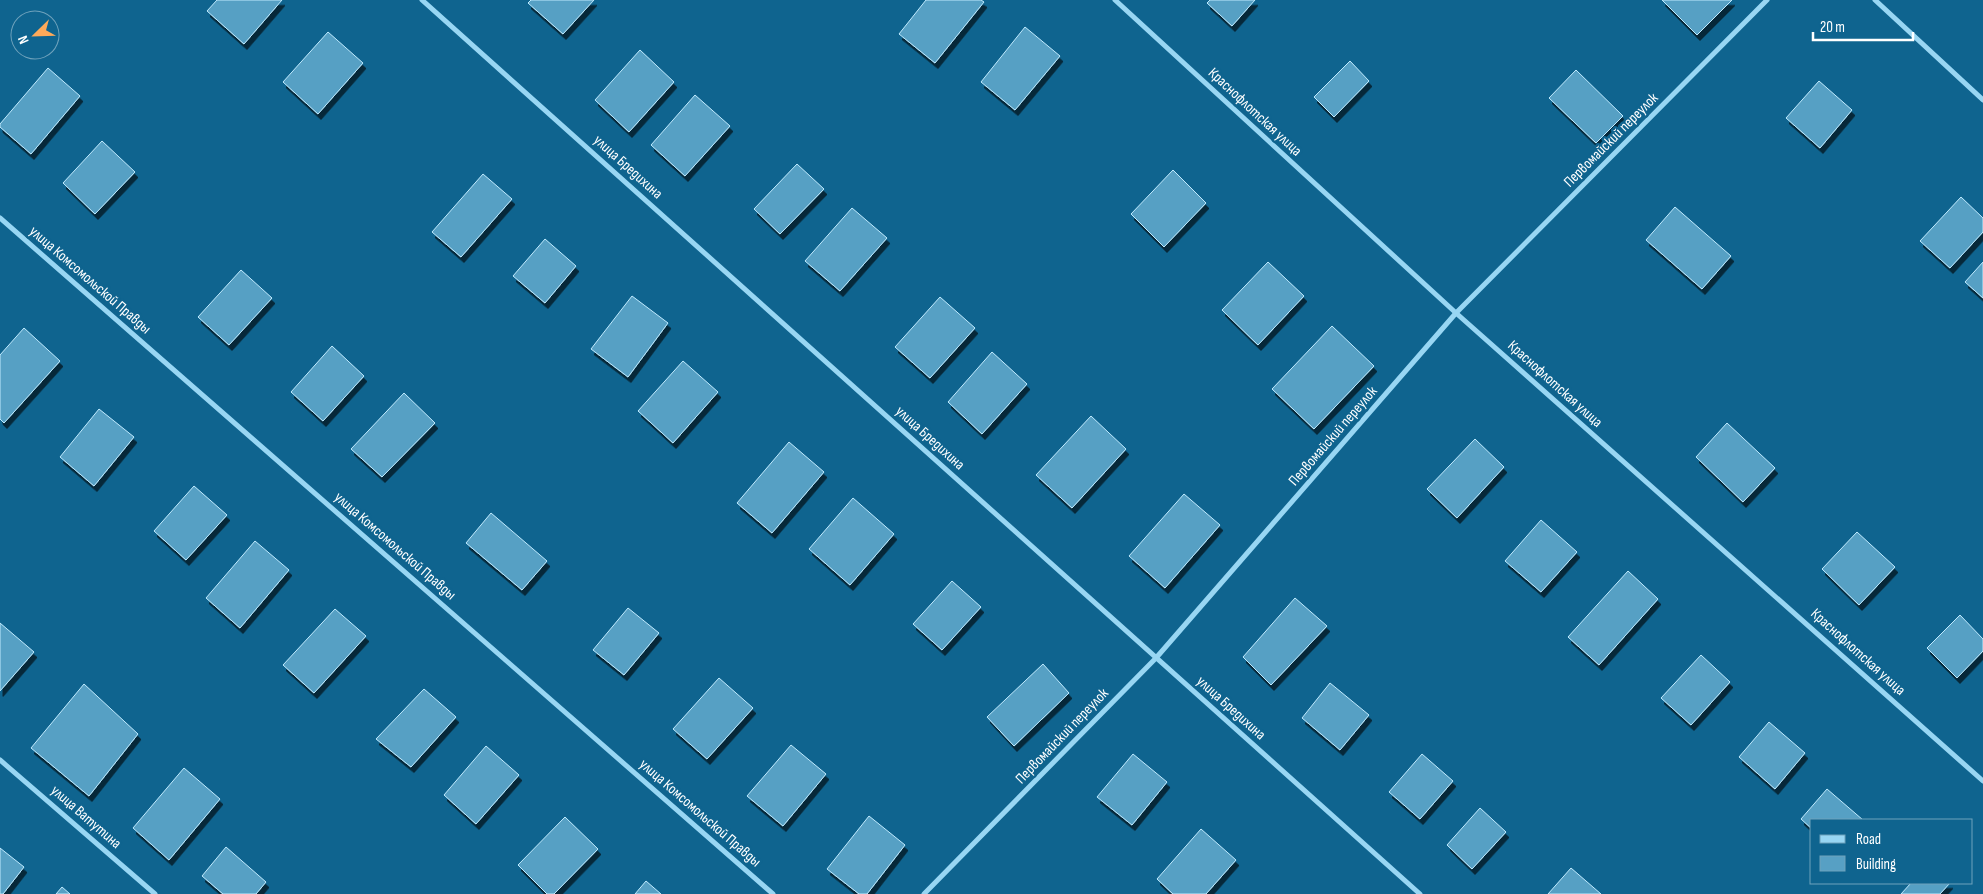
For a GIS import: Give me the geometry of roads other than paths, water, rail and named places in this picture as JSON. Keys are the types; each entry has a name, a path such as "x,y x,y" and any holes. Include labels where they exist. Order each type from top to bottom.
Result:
{"street":[{"name":"улица Бредихина","path":"422,0 1420,894"},
{"name":"Краснофлотская улица","path":"1115,0 1456,313 1983,780"},
{"name":"Первомайский переулок","path":"924,894 1156,658 1456,313 1767,0"},
{"path":"1875,0 1983,100"},
{"name":"улица Комсомольской Правды","path":"0,218 773,894"},
{"name":"улица Ватутина","path":"0,760 155,894"}]}
